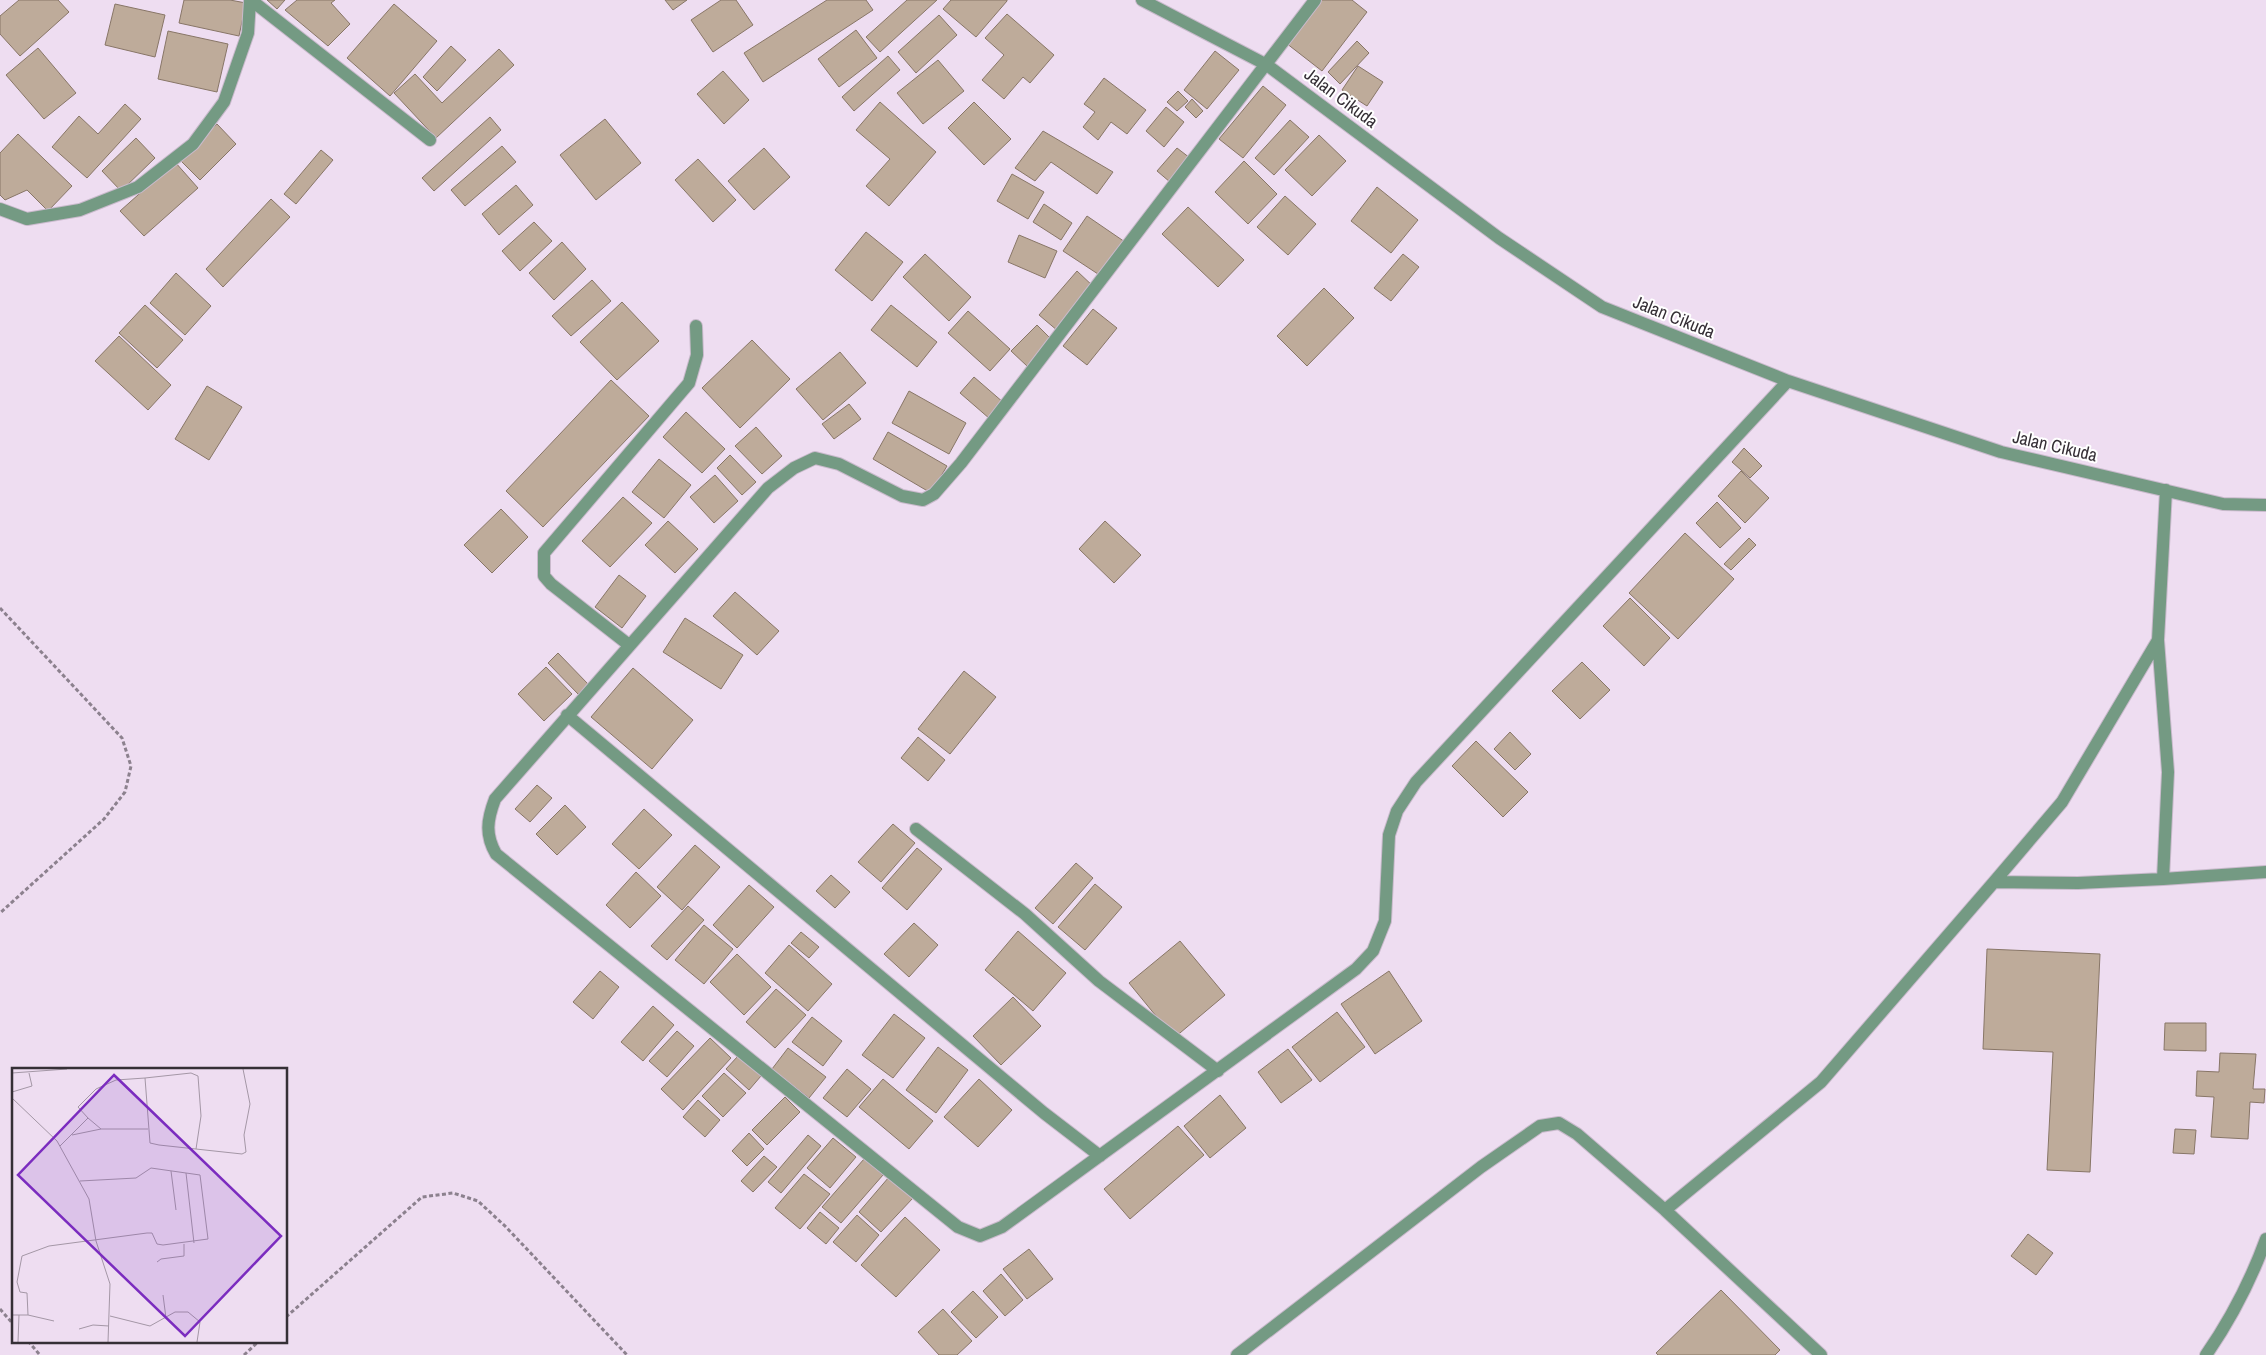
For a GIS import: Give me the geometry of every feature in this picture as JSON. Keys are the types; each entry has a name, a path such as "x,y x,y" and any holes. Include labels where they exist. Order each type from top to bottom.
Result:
{"street":[{"path":"251,0 430,140"},
{"path":"0,209 27,219 80,210 138,187 193,144 224,102 248,32 251,0"},
{"name":"Jalan Cikuda","path":"1142,0 1266,65 1507,244 1602,307 1788,381 2001,452 2223,504 2266,505"},
{"path":"1315,0 961,463 934,494 922,500 902,496 839,464 814,458 794,468 768,488 628,645 495,800 487,828 490,843 496,854 958,1227 980,1236 1002,1227 1218,1071 1356,968 1373,951 1386,921 1389,835 1397,811 1416,782 1788,381"},
{"path":"628,645 551,584 544,576 544,554 689,383 698,355 696,326"},
{"path":"2163,879 2168,772 2158,640 2166,490"},
{"path":"1665,1210 1821,1082 1994,882 2062,802 2158,640"},
{"path":"568,715 1044,1113 1100,1156"},
{"path":"916,829 1025,914 1099,981 1218,1071"},
{"path":"1994,882 2078,883 2266,872"},
{"path":"1237,1355 1481,1167 1540,1126 1559,1122 1577,1134 1665,1210 1821,1355"},
{"path":"2206,1355 2222,1332 2255,1268 2266,1239"}],"path":[{"path":"0,608 122,738 131,766 125,792 104,819 0,913"},
{"path":"288,1316 422,1197 453,1193 478,1201 506,1227 627,1355"},
{"path":"0,1309 12,1322"},
{"path":"29,1342 40,1355"},
{"path":"244,1355 258,1342"}],"building":[{"path":"19,0 58,0 69,12 20,56 0,34 0,16"},
{"path":"184,0 230,0 246,3 239,36 179,23"},
{"path":"267,0 285,0 277,9"},
{"path":"297,0 335,0 331,3 350,24 328,46 285,10"},
{"path":"665,0 687,0 673,10"},
{"path":"721,0 736,0 753,25 713,52 691,20"},
{"path":"827,0 866,0 873,10 763,82 744,53"},
{"path":"907,0 937,0 880,52 866,37"},
{"path":"951,0 1007,1 976,37 943,9"},
{"path":"1320,0 1352,0 1367,12 1322,71 1286,43"},
{"path":"115,4 165,15 155,57 105,45"},
{"path":"394,4 437,41 390,96 347,58"},
{"path":"1007,14 1054,55 1030,83 1023,77 1004,99 982,80 1004,55 985,38"},
{"path":"939,15 957,35 916,73 898,52"},
{"path":"856,30 877,58 839,87 818,59"},
{"path":"168,31 228,44 217,92 158,79"},
{"path":"1357,41 1369,53 1340,84 1328,72"},
{"path":"451,46 466,60 437,91 423,77"},
{"path":"38,48 76,93 44,119 6,75"},
{"path":"499,49 514,65 436,138 394,93 415,74 442,103"},
{"path":"1215,51 1239,70 1207,109 1184,90"},
{"path":"888,56 900,70 854,111 842,97"},
{"path":"938,60 964,91 923,124 897,93"},
{"path":"1358,66 1383,82 1367,106 1342,90"},
{"path":"723,71 749,100 724,124 697,94"},
{"path":"1104,78 1146,110 1127,134 1111,122 1098,140 1083,127 1095,112 1084,104"},
{"path":"1263,86 1286,105 1243,158 1219,139"},
{"path":"1178,91 1188,101 1177,111 1167,102"},
{"path":"1192,99 1203,111 1196,118 1185,107"},
{"path":"880,102 936,152 889,206 866,186 890,159 856,130"},
{"path":"974,102 1011,139 984,165 948,128"},
{"path":"125,104 141,119 87,178 52,147 79,116 98,134"},
{"path":"1166,107 1184,122 1164,147 1146,131"},
{"path":"490,117 501,130 434,191 422,178"},
{"path":"605,119 641,163 596,200 560,155"},
{"path":"1290,120 1309,137 1274,175 1255,158"},
{"path":"217,124 236,144 200,180 180,160"},
{"path":"1043,131 1113,172 1097,194 1051,162 1035,181 1015,168"},
{"path":"18,134 72,186 48,211 27,190 5,200 0,195 0,153"},
{"path":"1319,135 1346,161 1312,196 1285,170"},
{"path":"136,138 155,158 121,191 102,171"},
{"path":"502,146 516,162 465,206 451,190"},
{"path":"764,148 790,177 754,210 728,181"},
{"path":"1177,148 1190,158 1170,182 1157,171"},
{"path":"321,150 333,160 296,204 284,194"},
{"path":"698,159 736,200 713,222 675,180"},
{"path":"1244,161 1277,194 1248,224 1215,192"},
{"path":"175,162 198,188 144,236 120,211"},
{"path":"1012,174 1044,192 1028,219 997,201"},
{"path":"516,185 533,205 499,235 482,214"},
{"path":"1377,187 1418,220 1391,253 1351,221"},
{"path":"1285,196 1316,224 1288,255 1257,227"},
{"path":"271,199 290,217 223,287 206,269"},
{"path":"1044,204 1072,223 1061,240 1033,222"},
{"path":"1188,207 1244,260 1218,287 1162,234"},
{"path":"1087,216 1125,242 1101,276 1063,251"},
{"path":"534,222 552,241 520,271 502,251"},
{"path":"866,232 903,262 872,301 835,270"},
{"path":"1019,235 1057,251 1045,278 1008,262"},
{"path":"562,242 586,269 554,300 529,273"},
{"path":"925,254 971,297 949,321 903,277"},
{"path":"1403,254 1419,267 1391,301 1374,288"},
{"path":"1077,271 1095,288 1058,331 1039,315"},
{"path":"176,273 211,306 185,335 150,303"},
{"path":"592,280 611,301 571,336 552,316"},
{"path":"1324,288 1354,318 1307,366 1277,336"},
{"path":"622,302 659,341 617,380 580,342"},
{"path":"145,305 183,340 157,368 119,333"},
{"path":"891,305 937,342 917,367 871,330"},
{"path":"1093,309 1117,328 1087,365 1063,346"},
{"path":"968,311 1010,349 990,371 948,333"},
{"path":"1037,325 1052,340 1027,366 1011,351"},
{"path":"119,336 171,385 148,410 95,361"},
{"path":"752,340 790,379 740,428 702,388"},
{"path":"840,352 866,383 823,420 796,389"},
{"path":"974,377 1004,403 990,419 960,393"},
{"path":"611,380 649,416 543,527 506,491"},
{"path":"207,386 242,407 209,460 175,439"},
{"path":"909,391 966,423 949,454 892,423"},
{"path":"849,404 861,419 834,439 822,424"},
{"path":"686,412 725,449 702,473 663,437"},
{"path":"756,427 782,456 762,474 735,446"},
{"path":"888,432 947,466 931,493 873,459"},
{"path":"1744,448 1762,466 1750,478 1732,462"},
{"path":"730,455 756,482 742,495 717,468"},
{"path":"659,459 691,485 664,518 632,492"},
{"path":"1741,471 1769,498 1745,523 1718,496"},
{"path":"715,475 738,501 714,523 690,497"},
{"path":"623,497 652,523 610,567 582,541"},
{"path":"1717,502 1741,528 1720,548 1696,523"},
{"path":"501,509 528,537 492,573 464,545"},
{"path":"668,521 698,549 675,573 645,545"},
{"path":"1105,521 1141,555 1114,583 1079,549"},
{"path":"1685,533 1734,579 1678,639 1629,593"},
{"path":"1749,538 1756,545 1731,570 1724,564"},
{"path":"619,575 646,596 622,628 595,607"},
{"path":"735,592 779,631 757,655 713,616"},
{"path":"1630,598 1670,638 1644,666 1603,626"},
{"path":"685,618 743,655 721,689 663,652"},
{"path":"558,653 588,684 578,694 548,663"},
{"path":"1582,662 1610,690 1580,719 1552,691"},
{"path":"546,667 572,694 544,721 518,694"},
{"path":"633,668 693,720 652,769 591,717"},
{"path":"964,671 996,697 950,754 918,729"},
{"path":"1510,732 1531,754 1515,770 1494,749"},
{"path":"918,737 945,760 928,781 901,758"},
{"path":"1476,741 1528,792 1503,817 1452,766"},
{"path":"537,785 552,798 530,822 515,809"},
{"path":"565,805 586,827 557,855 536,834"},
{"path":"644,809 672,835 639,869 612,844"},
{"path":"893,824 915,843 881,882 858,862"},
{"path":"695,845 720,867 682,910 657,887"},
{"path":"917,848 942,869 907,910 882,888"},
{"path":"1076,863 1093,878 1053,924 1035,908"},
{"path":"636,872 661,896 630,928 606,905"},
{"path":"831,875 850,892 835,908 816,891"},
{"path":"1095,884 1122,907 1085,950 1058,927"},
{"path":"749,885 774,907 737,948 713,925"},
{"path":"688,906 704,920 667,960 651,946"},
{"path":"914,923 938,945 909,977 884,954"},
{"path":"704,925 733,949 704,984 675,960"},
{"path":"1018,931 1066,973 1033,1011 985,970"},
{"path":"801,932 819,947 809,958 791,943"},
{"path":"1180,941 1225,995 1174,1038 1129,983"},
{"path":"789,945 832,984 808,1011 765,973"},
{"path":"1987,949 2100,954 2090,1172 2047,1170 2053,1052 1983,1049"},
{"path":"737,954 771,987 744,1015 710,982"},
{"path":"600,971 619,987 593,1019 573,1002"},
{"path":"1389,971 1422,1021 1375,1054 1341,1004"},
{"path":"776,989 806,1015 775,1048 746,1022"},
{"path":"1013,997 1041,1026 1001,1065 973,1036"},
{"path":"653,1006 674,1025 643,1061 621,1042"},
{"path":"1337,1012 1365,1047 1320,1082 1292,1047"},
{"path":"894,1014 925,1038 893,1078 862,1055"},
{"path":"812,1017 842,1041 823,1066 792,1042"},
{"path":"2165,1023 2206,1023 2206,1051 2164,1050"},
{"path":"677,1031 694,1046 667,1077 649,1061"},
{"path":"710,1038 731,1058 683,1110 661,1089"},
{"path":"938,1047 968,1070 936,1113 906,1090"},
{"path":"788,1048 826,1077 809,1098 772,1069"},
{"path":"1288,1049 1312,1080 1281,1103 1258,1072"},
{"path":"2220,1053 2256,1054 2253,1089 2265,1089 2264,1103 2250,1102 2248,1139 2211,1137 2214,1097 2196,1096 2197,1071 2219,1072"},
{"path":"738,1056 761,1076 749,1090 726,1069"},
{"path":"847,1069 871,1089 847,1117 823,1098"},
{"path":"724,1073 746,1093 723,1117 702,1096"},
{"path":"883,1079 933,1121 909,1149 859,1107"},
{"path":"979,1079 1012,1110 978,1147 944,1117"},
{"path":"1220,1095 1246,1128 1210,1158 1184,1126"},
{"path":"785,1097 800,1112 767,1145 752,1130"},
{"path":"698,1100 720,1120 705,1137 683,1117"},
{"path":"1178,1126 1204,1155 1130,1219 1104,1189"},
{"path":"2175,1129 2196,1130 2194,1154 2173,1153"},
{"path":"749,1133 764,1149 747,1166 732,1151"},
{"path":"808,1135 821,1146 781,1193 768,1182"},
{"path":"833,1138 856,1157 830,1188 807,1168"},
{"path":"764,1156 777,1167 753,1192 741,1181"},
{"path":"864,1159 883,1175 841,1223 822,1207"},
{"path":"804,1174 830,1194 800,1229 775,1208"},
{"path":"889,1177 913,1198 881,1232 859,1212"},
{"path":"820,1212 839,1228 826,1244 807,1228"},
{"path":"857,1215 879,1235 856,1262 833,1242"},
{"path":"905,1217 940,1250 896,1297 861,1265"},
{"path":"2028,1234 2053,1253 2036,1275 2011,1256"},
{"path":"1029,1249 1053,1279 1027,1299 1003,1269"},
{"path":"1001,1274 1023,1300 1005,1316 983,1291"},
{"path":"1721,1290 1780,1350 1775,1355 1658,1355 1656,1353"},
{"path":"973,1291 998,1317 976,1338 951,1312"},
{"path":"943,1309 972,1341 957,1355 939,1355 918,1332"}]}
